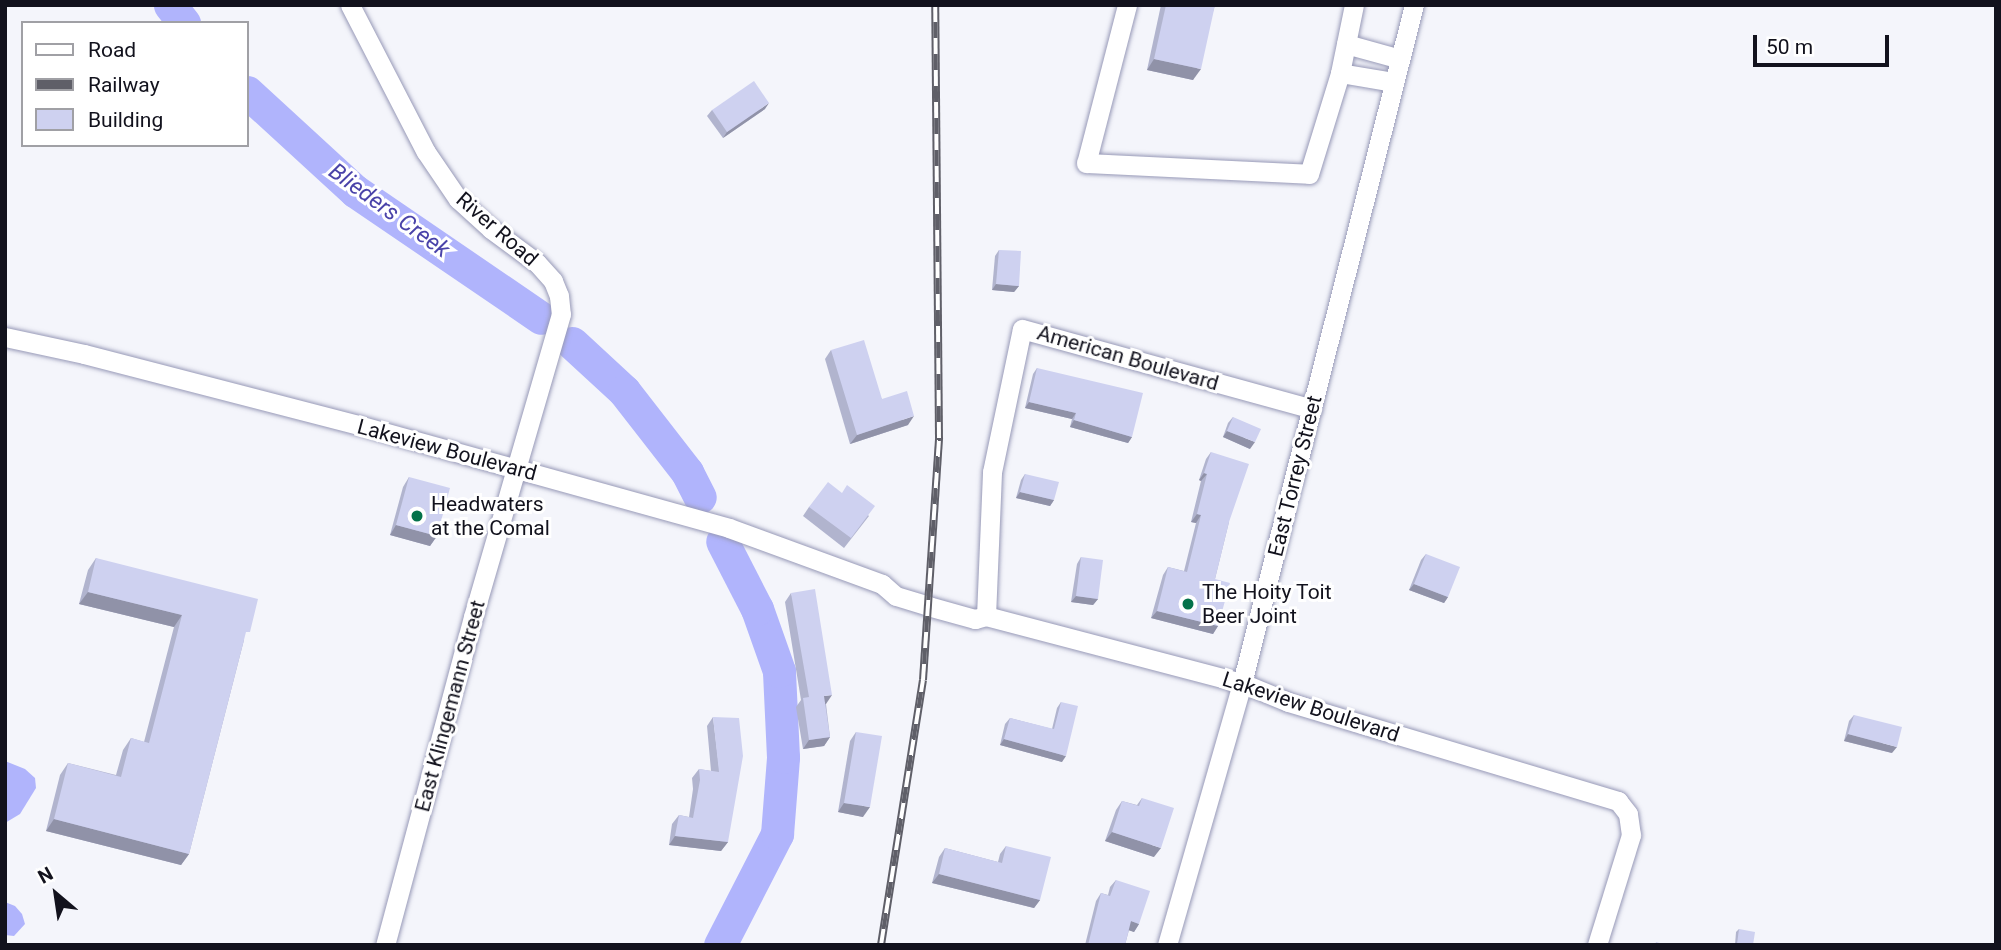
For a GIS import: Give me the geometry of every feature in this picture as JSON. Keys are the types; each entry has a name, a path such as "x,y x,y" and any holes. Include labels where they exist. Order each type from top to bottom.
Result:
{"street":[{"name":"River Road","path":"350,5 426,152 458,199 491,229 537,263 553,281 559,296 561,314 515,468"},
{"path":"1127,5 1086,163 1309,174 1340,73 1354,5"},
{"name":"East Torrey Street","path":"1167,945 1242,683 1414,5"},
{"path":"1346,44 1400,59"},
{"path":"1340,73 1394,82"},
{"name":"American Boulevard","path":"986,616 992,472 1023,329 1312,409"},
{"name":"Lakeview Boulevard","path":"5,337 123,364 515,468 743,532 882,584 896,596 928,606 975,619 986,616 1242,683 1288,702 1618,801 1628,814 1631,835 1597,945"},
{"name":"East Klingemann Street","path":"385,945 515,468"}],"water":[{"path":"5,761 25,769 35,778 36,788 20,814 5,823"},
{"path":"5,902 15,906 22,914 25,924 14,936 5,935"}],"building":[{"path":"1166,5 1215,5 1201,69 1154,59"},
{"path":"754,81 769,103 727,132 712,110"},
{"path":"999,250 1021,251 1019,286 996,284"},
{"path":"864,340 882,399 907,391 914,416 857,435 831,350"},
{"path":"1037,368 1143,393 1132,437 1074,420 1076,413 1029,402"},
{"path":"1233,417 1261,429 1255,442 1227,431"},
{"path":"1211,452 1249,464 1229,522 1215,579 1230,583 1218,626 1157,611 1168,567 1187,572 1201,515 1197,514 1207,474 1204,473"},
{"path":"1025,474 1059,482 1054,500 1020,492"},
{"name":"Headwaters at the Comal","path":"409,477 450,488 437,536 396,525"},
{"path":"828,482 842,493 847,485 875,506 851,538 809,507"},
{"path":"1426,554 1460,567 1448,597 1414,584"},
{"path":"1081,557 1103,560 1098,599 1076,596"},
{"path":"96,558 258,599 250,632 246,632 189,854 54,819 68,763 121,777 131,738 149,743 182,615 88,592"},
{"path":"815,589 832,695 824,696 830,737 809,740 803,698 809,697 791,593"},
{"path":"1061,702 1078,706 1066,756 1004,739 1010,718 1054,729"},
{"path":"1854,715 1902,727 1897,747 1848,734"},
{"path":"713,717 739,718 743,756 728,842 675,836 679,815 693,818 700,780 699,769 719,772"},
{"path":"856,732 882,736 870,807 844,803"},
{"path":"1142,798 1174,808 1161,848 1112,832 1122,801 1139,806"},
{"path":"1006,846 1051,857 1040,900 939,874 945,848 1002,863"},
{"path":"1116,880 1150,891 1139,924 1131,921 1125,945 1088,945 1101,893 1110,896"},
{"path":"1739,929 1755,932 1753,945 1737,944"}],"waterway":[{"name":"Blieders Creek","path":"170,5 182,21"},
{"name":"Blieders Creek","path":"248,93 355,191 541,318"},
{"name":"Blieders Creek","path":"572,343 624,391 687,472 700,497"},
{"name":"Blieders Creek","path":"720,945 777,834 783,757 779,671 757,609 722,541"}],"railway":[{"path":"881,945 923,680 939,438 935,5"}],"place":[{"name":"Headwaters at the Comal","path":"417,516"},
{"name":"The Hoity Toit Beer Joint","path":"1188,604"}]}
